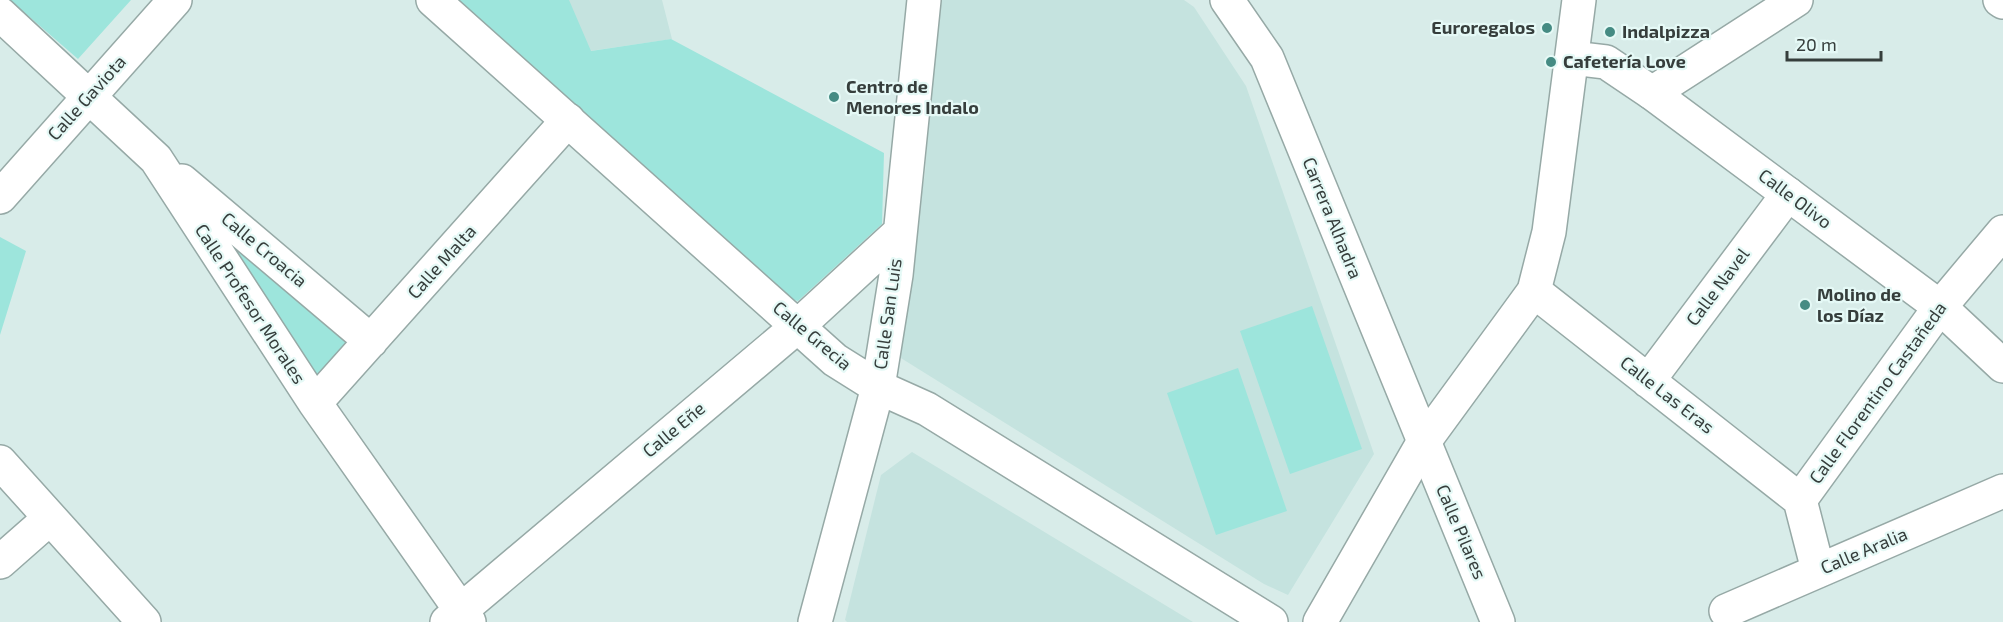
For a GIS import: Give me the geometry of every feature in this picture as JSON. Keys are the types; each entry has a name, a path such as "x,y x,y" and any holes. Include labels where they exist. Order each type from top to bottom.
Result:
{"street":[{"name":"Calle Gaviota","path":"0,197 175,0"},
{"name":"Calle Grecia","path":"433,0 835,360 878,387 927,409 1271,622"},
{"name":"Calle San Luis","path":"815,622 878,387 896,276 898,234 924,0"},
{"name":"Carrera Alhadra","path":"1227,0 1267,58 1423,443"},
{"path":"1320,622 1423,443 1534,291 1549,232 1579,0"},
{"path":"1652,93 1796,0"},
{"name":"Calle Profesor Morales","path":"0,14 90,94 156,159 459,618"},
{"name":"Calle Olivo","path":"1572,58 1606,62 1652,93 1940,307 2003,366"},
{"name":"Calle Malta","path":"315,403 568,120"},
{"name":"Calle Croacia","path":"156,159 371,341"},
{"name":"Calle Navel","path":"1648,381 1788,194"},
{"name":"Calle Florentino Castañeda","path":"1818,570 1800,500 1940,307 2003,232"},
{"name":"Calle Eñe","path":"459,618 798,326 898,234"},
{"name":"Calle Las Eras","path":"1534,291 1800,500"},
{"name":"Calle Pilares","path":"1423,443 1498,622"},
{"path":"0,462 144,622"},
{"name":"Calle Aralia","path":"1726,612 2003,490"},
{"path":"0,562 50,518"}],"shaded area":[{"path":"10,0 131,0 78,59"},
{"path":"430,0 569,0 591,51 671,39 884,153 882,224 798,301 759,291"},
{"path":"568,0 662,0 672,39 590,51"},
{"path":"938,0 1184,0 1194,7 1246,86 1374,454 1288,595 1264,584 896,355 925,173"},
{"path":"156,159 371,341 315,403"},
{"path":"0,237 26,251 0,335"},
{"path":"1312,306 1362,449 1290,474 1240,331"},
{"path":"1238,368 1287,511 1216,535 1167,393"},
{"path":"912,452 1193,622 847,622 845,620 881,475"}],"place":[{"name":"Euroregalos","path":"1547,28"},
{"name":"Indalpizza","path":"1610,32"},
{"name":"Cafetería Love","path":"1551,62"},
{"name":"Centro de Menores Indalo","path":"834,97"},
{"name":"Molino de los Díaz","path":"1805,305"}]}
